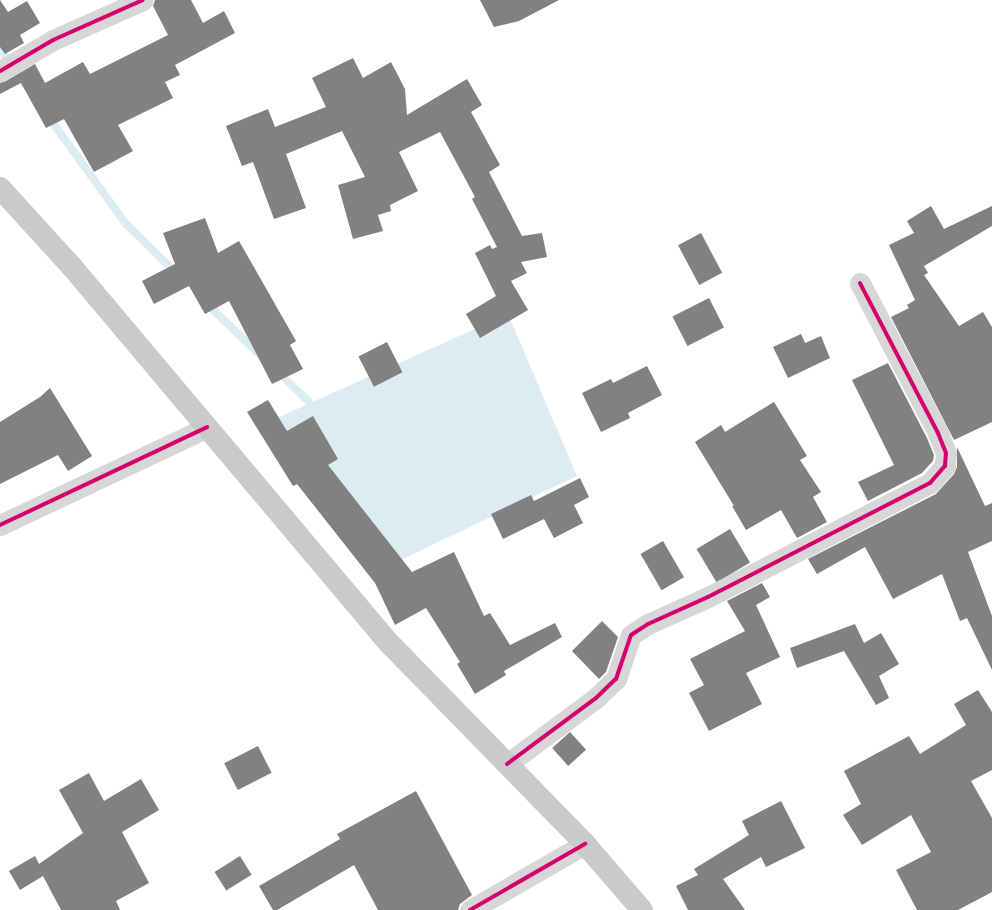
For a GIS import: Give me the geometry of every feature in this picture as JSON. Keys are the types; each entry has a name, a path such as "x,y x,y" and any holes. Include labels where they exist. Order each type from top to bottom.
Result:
{"main road":[{"path":"0,188 73,268 390,644 585,844 642,910"}],"street":[{"path":"0,71 53,40 142,0"},
{"path":"507,764 596,698 616,680 631,636 648,624 708,597 930,483 945,466 946,453 938,433 860,283"},
{"path":"0,525 207,427"},
{"path":"470,910 585,844"}],"shaded area":[{"path":"508,314 577,476 388,566 268,422"}],"building":[{"path":"0,0 8,12 27,1 40,23 20,35 24,43 5,54 0,47"},
{"path":"155,0 191,0 203,23 224,11 235,33 175,65 180,75 165,82 173,98 118,125 133,151 94,172 64,119 46,128 21,83 0,94 0,83 35,64 45,83 83,62 90,74 168,35 153,6"},
{"path":"480,0 559,0 519,21 494,27"},
{"path":"353,58 363,78 391,62 405,89 407,115 467,79 482,105 471,112 500,165 489,172 522,236 542,233 547,257 521,262 527,273 511,281 528,310 480,338 466,314 496,296 475,253 490,245 492,249 497,247 472,199 475,197 440,132 399,152 418,191 390,205 391,211 378,215 383,231 353,239 338,185 365,177 342,131 286,154 306,208 274,219 253,162 242,166 226,126 268,109 275,127 326,107 312,78"},
{"path":"931,206 944,229 992,206 992,226 924,266 928,273 924,275 959,326 983,312 992,327 992,422 954,440 891,317 909,308 907,305 915,300 889,245 914,233 907,221"},
{"path":"205,218 218,253 239,241 296,341 290,345 303,369 272,384 229,301 205,314 189,286 154,304 142,281 175,264 163,233"},
{"path":"701,233 722,273 699,285 678,245"},
{"path":"709,298 724,327 687,346 672,317"},
{"path":"801,334 805,343 821,336 830,358 788,378 773,347"},
{"path":"387,342 402,372 374,387 358,357"},
{"path":"888,363 927,438 934,455 933,461 922,473 868,501 858,482 894,465 852,380"},
{"path":"647,366 662,395 628,413 630,418 601,432 582,393 611,379 613,383"},
{"path":"50,388 92,456 68,471 58,455 0,484 0,422 40,397"},
{"path":"268,400 287,431 313,416 338,459 328,465 412,572 454,552 484,616 490,613 510,645 555,623 562,637 504,671 506,675 475,694 457,664 460,662 426,608 395,625 375,583 297,484 293,486 247,412"},
{"path":"774,402 807,456 800,460 821,492 813,497 827,522 797,538 781,510 746,530 732,506 734,506 695,442 721,425 725,432"},
{"path":"957,447 985,506 992,503 992,541 968,552 992,616 992,670 967,618 960,621 942,574 893,599 865,547 817,574 808,559 936,494 954,474 957,467"},
{"path":"580,478 589,497 574,505 583,523 554,538 544,519 503,539 491,514 531,495 534,501"},
{"path":"730,529 750,562 717,583 697,549"},
{"path":"663,541 684,577 661,590 640,554"},
{"path":"762,583 770,597 756,605 780,657 746,673 762,704 709,731 689,693 704,685 690,659 745,631 727,601"},
{"path":"602,621 618,637 606,672 599,679 572,651"},
{"path":"855,624 864,643 881,633 899,664 879,676 889,698 876,705 844,651 797,668 790,648"},
{"path":"978,690 992,712 992,770 971,781 992,818 992,892 958,910 917,910 896,870 931,852 911,815 862,845 843,815 861,804 844,771 909,736 920,754 966,725 954,704"},
{"path":"570,732 586,750 568,766 552,748"},
{"path":"258,746 272,773 238,790 224,763"},
{"path":"89,773 104,801 141,779 159,810 122,832 149,883 116,901 120,910 61,910 43,876 20,890 9,871 35,856 39,864 83,833 59,790"},
{"path":"416,791 472,895 460,904 458,910 378,910 354,865 277,910 273,910 259,886 340,839 337,834"},
{"path":"781,801 805,848 766,867 761,857 723,879 745,910 688,910 676,886 698,875 694,869 749,835 742,821"},
{"path":"240,856 252,875 226,891 215,872"}],"waterway":[{"path":"0,49 24,83"},
{"path":"48,116 126,224 177,274"},
{"path":"205,302 260,355"},
{"path":"277,371 310,403"}],"cycle path":[{"path":"0,71 53,40 143,0"},
{"path":"507,764 596,698 616,679 631,635 648,624 708,597 930,483 945,466 946,453 938,433 860,283"},
{"path":"0,525 207,427"},
{"path":"470,910 585,844"}]}
